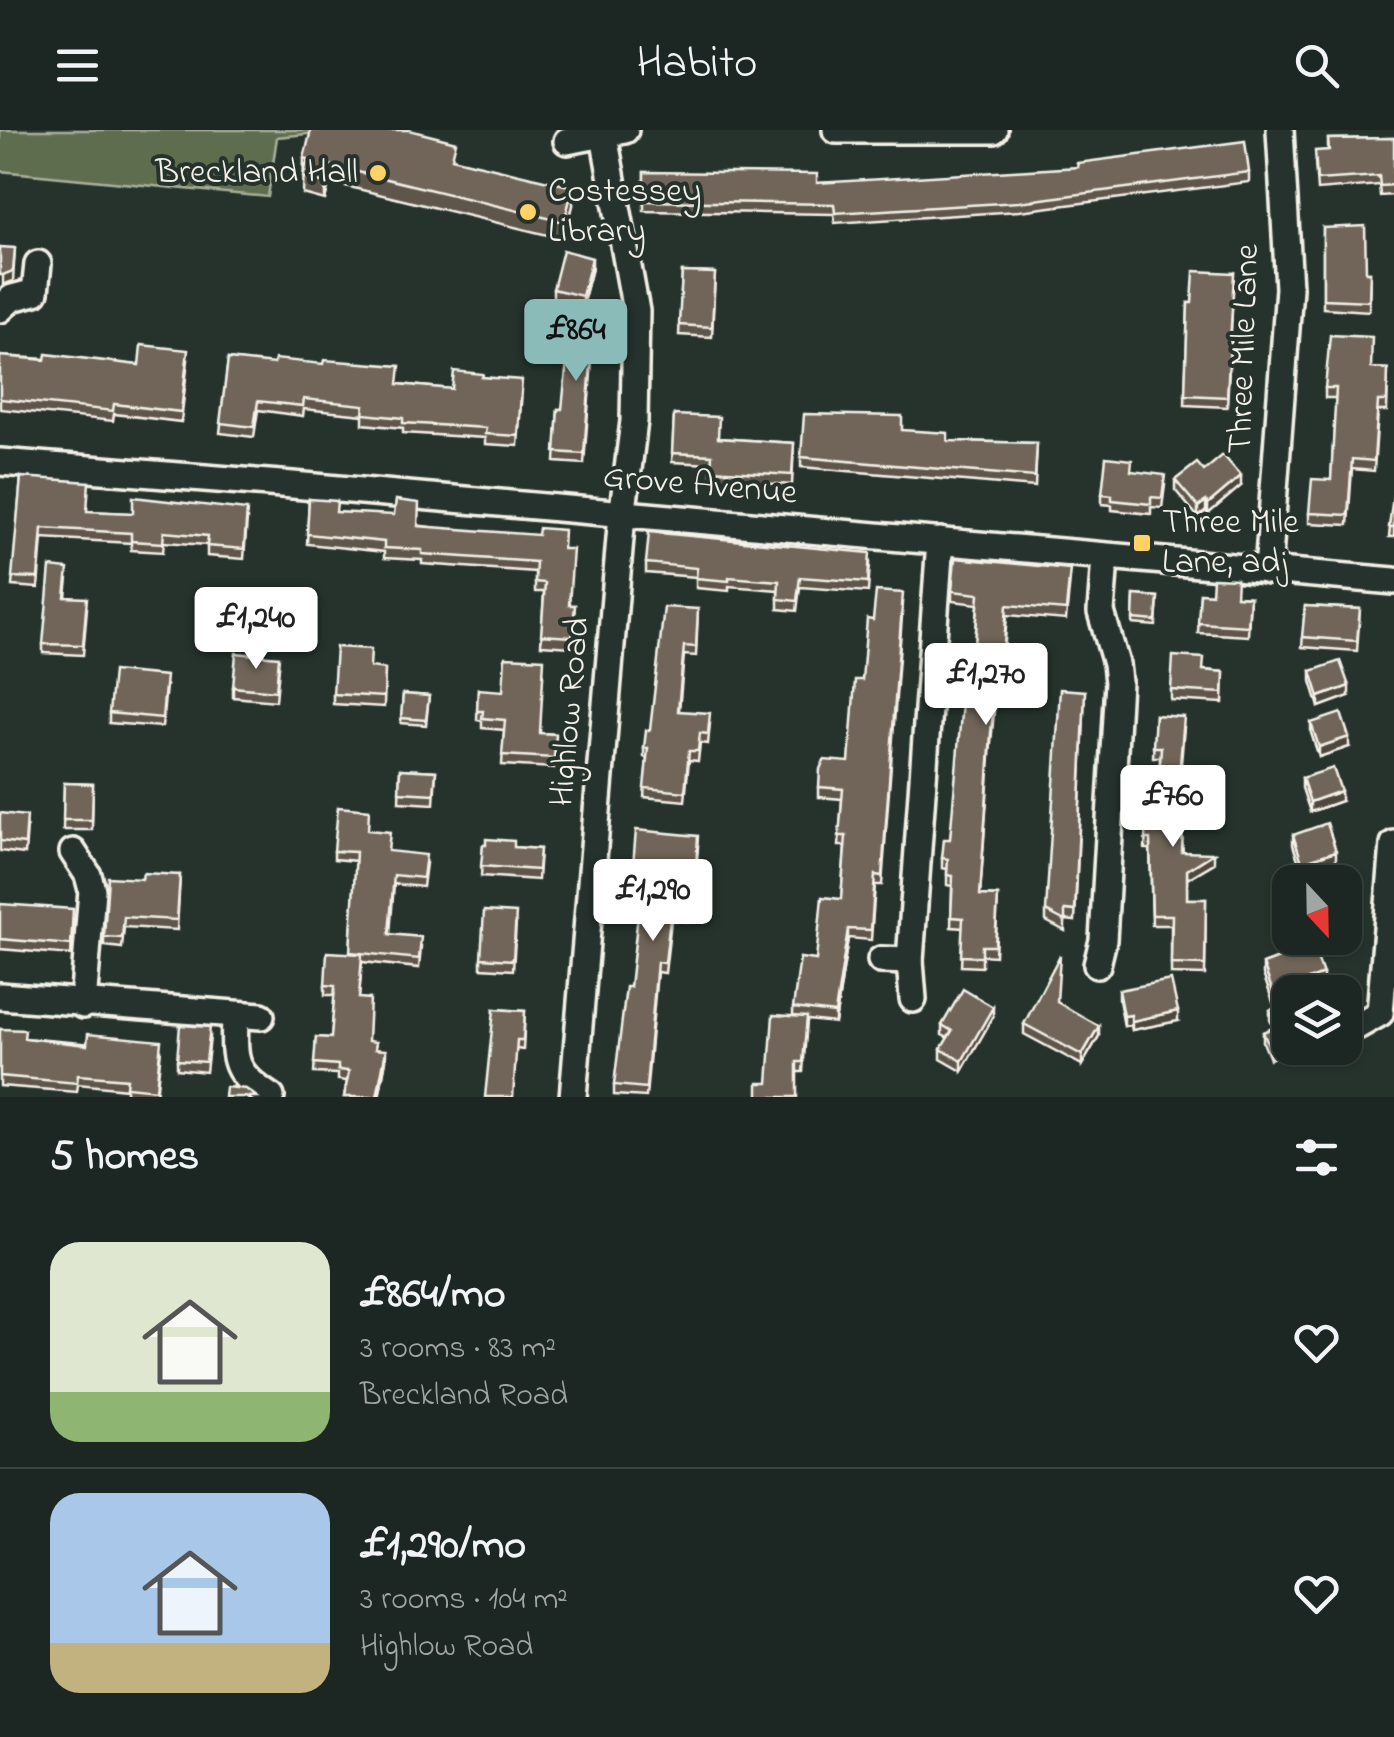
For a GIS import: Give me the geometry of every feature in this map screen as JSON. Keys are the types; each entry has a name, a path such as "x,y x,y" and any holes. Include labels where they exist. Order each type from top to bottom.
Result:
{"street":[{"path":"836,130 994,130"},
{"name":"Three Mile Lane","path":"1268,571 1289,288 1280,130"},
{"path":"567,140 611,131"},
{"name":"Highlow Road","path":"573,1097 634,421 636,311 611,131"},
{"path":"0,309 12,298 35,292 38,264"},
{"name":"Grove Avenue","path":"0,462 1394,581"},
{"path":"913,1000 910,961 940,541"},
{"path":"1097,965 1103,940 1118,682 1101,612 1105,558"},
{"path":"1362,1023 1380,1013 1394,844"},
{"path":"73,852 88,874 92,890 84,1005"},
{"path":"882,960 910,961"},
{"path":"0,996 248,1016 234,1060 240,1074 271,1097"}],"green space":[{"path":"0,130 326,132 277,137 268,197 0,171"}],"building":[{"path":"311,130 409,130 456,142 452,158 573,187 564,222 329,165 325,183 303,177"},
{"path":"1394,138 1394,185 1380,186 1379,176 1317,180 1315,151 1329,150 1328,139"},
{"path":"1245,141 1249,172 1019,202 835,213 834,204 644,201 644,172 817,174 817,183 1078,167 1077,163"},
{"path":"1365,226 1369,301 1323,299 1323,228"},
{"path":"0,247 15,248 13,271 3,275 0,275"},
{"path":"563,250 592,258 582,296 553,289"},
{"path":"1194,271 1234,273 1227,397 1185,395 1188,303 1192,303"},
{"path":"682,272 715,273 712,327 679,325"},
{"path":"568,311 595,312 584,454 555,452 567,361"},
{"path":"1330,335 1372,337 1371,368 1388,369 1387,401 1378,401 1374,461 1352,459 1348,515 1309,513 1312,479 1331,480 1336,388 1325,388"},
{"path":"141,345 188,350 181,412 114,404 113,411 0,399 0,356 45,360 46,354 139,365"},
{"path":"228,359 274,364 275,359 400,366 398,384 452,389 454,371 522,380 518,436 485,434 486,428 403,423 403,418 363,414 364,405 304,399 303,406 258,401 254,427 220,423"},
{"path":"804,414 902,416 902,430 948,433 948,441 1037,443 1035,477 801,457"},
{"path":"674,415 719,417 718,438 794,443 792,475 711,470 712,455 672,453"},
{"path":"1223,455 1241,476 1208,504 1206,501 1198,507 1175,480 1197,463 1204,471"},
{"path":"1106,457 1132,460 1131,471 1165,475 1162,498 1151,497 1151,504 1112,500 1112,495 1102,494"},
{"path":"21,477 89,482 87,511 133,513 133,497 247,510 244,549 207,546 208,536 164,532 163,543 131,541 131,533 42,528 38,578 12,577"},
{"path":"1394,488 1394,527 1389,527"},
{"path":"309,499 337,501 336,512 394,515 396,500 419,503 418,526 538,535 539,528 564,530 563,549 573,549 569,605 575,605 572,637 541,635 545,583 535,582 536,562 422,554 422,550 384,548 384,542 307,534"},
{"path":"649,532 870,553 868,582 800,577 797,601 778,599 779,581 696,578 697,568 646,563"},
{"path":"955,558 1070,569 1066,610 1007,605 1001,683 996,682 991,733 980,895 998,896 995,946 982,946 982,957 961,956 963,918 951,917 953,876 947,875 948,859 942,858 944,839 950,839 966,657 974,658 979,594 952,591"},
{"path":"50,567 68,569 65,597 87,598 83,645 43,644"},
{"path":"1213,578 1237,579 1236,596 1250,597 1248,626 1198,623 1200,593 1212,594"},
{"path":"876,591 903,593 882,876 875,875 871,930 848,929 835,1013 793,1008 800,958 816,960 822,897 841,899 846,836 839,836 843,789 819,787 820,769 824,760 849,762 855,680 862,680 867,619 873,620"},
{"path":"1134,595 1158,597 1156,621 1133,619"},
{"path":"1305,606 1360,609 1357,641 1302,637"},
{"path":"664,607 698,609 696,647 684,646 678,711 710,713 708,734 700,733 698,751 689,751 685,792 644,788 648,748 644,748 646,730 650,730"},
{"path":"336,647 371,649 370,667 385,669 384,697 333,694"},
{"path":"236,653 279,657 276,691 233,687"},
{"path":"1173,656 1204,658 1203,670 1224,672 1223,693 1171,690"},
{"path":"505,657 544,659 540,733 556,734 554,758 502,755 505,720 482,718 483,711 477,711 478,689 503,691"},
{"path":"1340,661 1349,686 1319,697 1311,671"},
{"path":"113,671 166,676 162,718 109,713"},
{"path":"1060,689 1085,691 1075,911 1065,910 1065,921 1046,911"},
{"path":"403,694 429,696 426,720 401,718"},
{"path":"1341,713 1349,737 1319,747 1311,723"},
{"path":"1155,715 1184,717 1177,801 1184,801 1182,852 1214,853 1187,870 1187,899 1206,899 1205,965 1171,964 1172,915 1152,915 1150,839 1145,839 1148,782 1159,783 1161,747 1153,747"},
{"path":"1333,768 1341,791 1310,802 1302,778"},
{"path":"400,769 436,771 434,794 399,792"},
{"path":"64,783 93,784 92,820 63,820"},
{"path":"338,807 369,810 368,830 390,832 388,851 426,855 423,878 394,875 389,934 421,937 419,959 350,952 356,852 334,851"},
{"path":"0,813 27,816 25,844 0,841"},
{"path":"1327,823 1336,851 1302,862 1293,835"},
{"path":"636,830 698,836 693,912 671,910 665,963 657,962 646,1088 614,1085 638,914 652,916 656,867 633,865"},
{"path":"486,839 514,841 514,847 540,849 538,870 481,866"},
{"path":"143,873 180,875 177,920 124,917 122,938 104,937 108,877 142,879"},
{"path":"0,904 73,909 71,945 0,939"},
{"path":"484,911 516,913 513,960 481,958"},
{"path":"327,952 362,954 359,998 370,999 368,1041 376,1042 375,1049 386,1050 377,1097 344,1097 349,1071 338,1070 338,1065 314,1063 316,1037 331,1038 335,986 325,985"},
{"path":"1060,955 1057,1002 1099,1026 1082,1055 1024,1024"},
{"path":"1316,955 1323,974 1272,975 1272,990 1263,964 1282,957"},
{"path":"1171,980 1178,1011 1132,1021 1131,1015 1124,1016 1119,990"},
{"path":"963,989 993,1007 962,1061 941,1049 952,1031 942,1025"},
{"path":"494,1009 525,1011 523,1040 517,1040 513,1097 485,1097"},
{"path":"773,1015 807,1017 803,1062 797,1062 797,1097 758,1097 758,1083 768,1083"},
{"path":"180,1025 210,1027 206,1062 177,1060"},
{"path":"1272,1028 1272,1048 1270,1049 1263,1032"},
{"path":"0,1029 25,1030 24,1038 87,1045 88,1034 161,1041 156,1090 126,1087 127,1079 78,1075 77,1083 0,1076"},
{"path":"226,1087 246,1089 257,1097 225,1097"}],"place":[{"name":"Breckland Hall","path":"378,173"},
{"name":"Costessey Library","path":"528,212"},
{"name":"Three Mile Lane, adj","path":"1142,543"}]}
